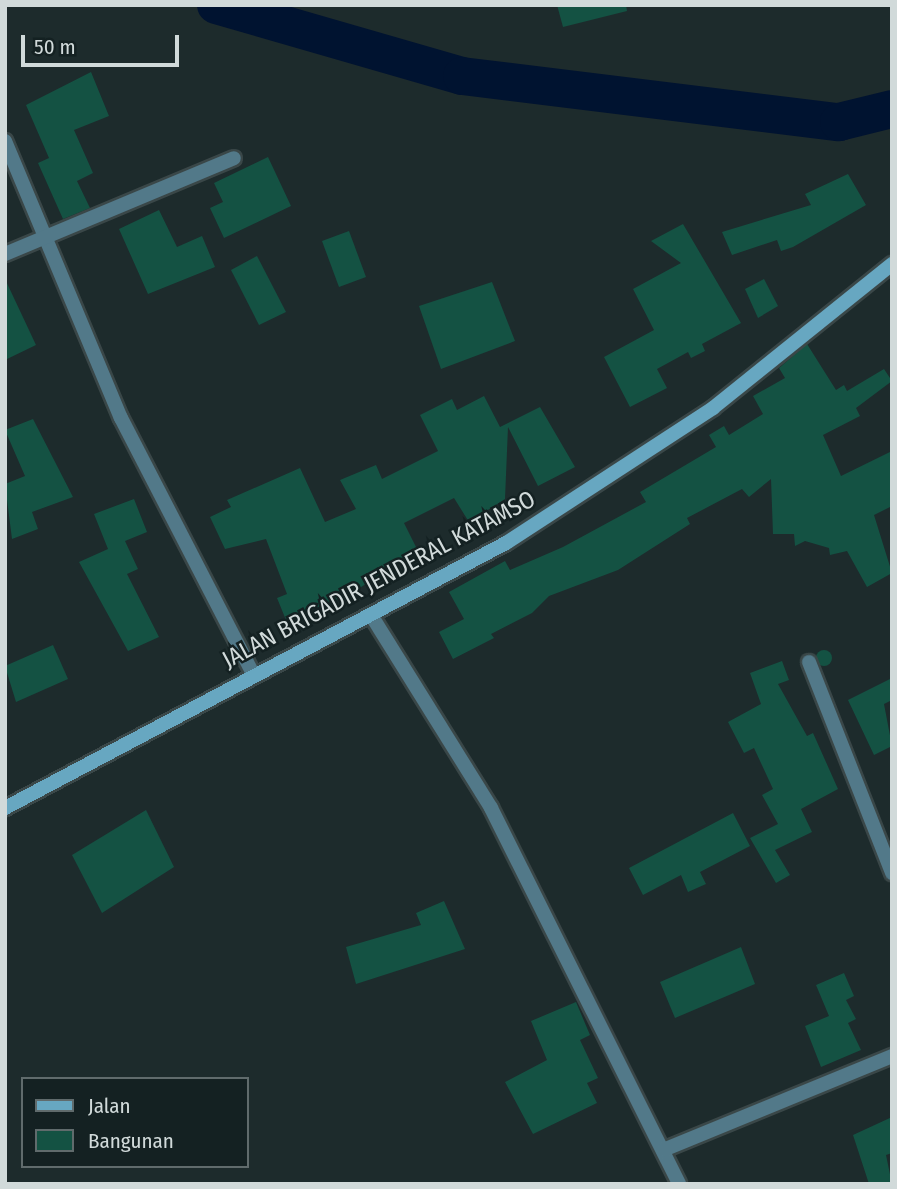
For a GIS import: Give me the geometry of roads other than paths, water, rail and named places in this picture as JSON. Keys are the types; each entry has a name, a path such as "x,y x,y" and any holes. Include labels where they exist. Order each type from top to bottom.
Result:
{"main road":[{"name":"JALAN BRIGADIR JENDERAL KATAMSO","path":"5,808 253,674 372,615 506,543 713,408 892,264"}],"street":[{"path":"5,141 121,418 253,674"},
{"path":"5,254 46,234 234,158"},
{"path":"372,615 491,808 679,1184"},
{"path":"809,662 892,873"},
{"path":"663,1150 892,1056"}],"waterway":[{"path":"216,5 462,76 839,122 892,109"}]}
